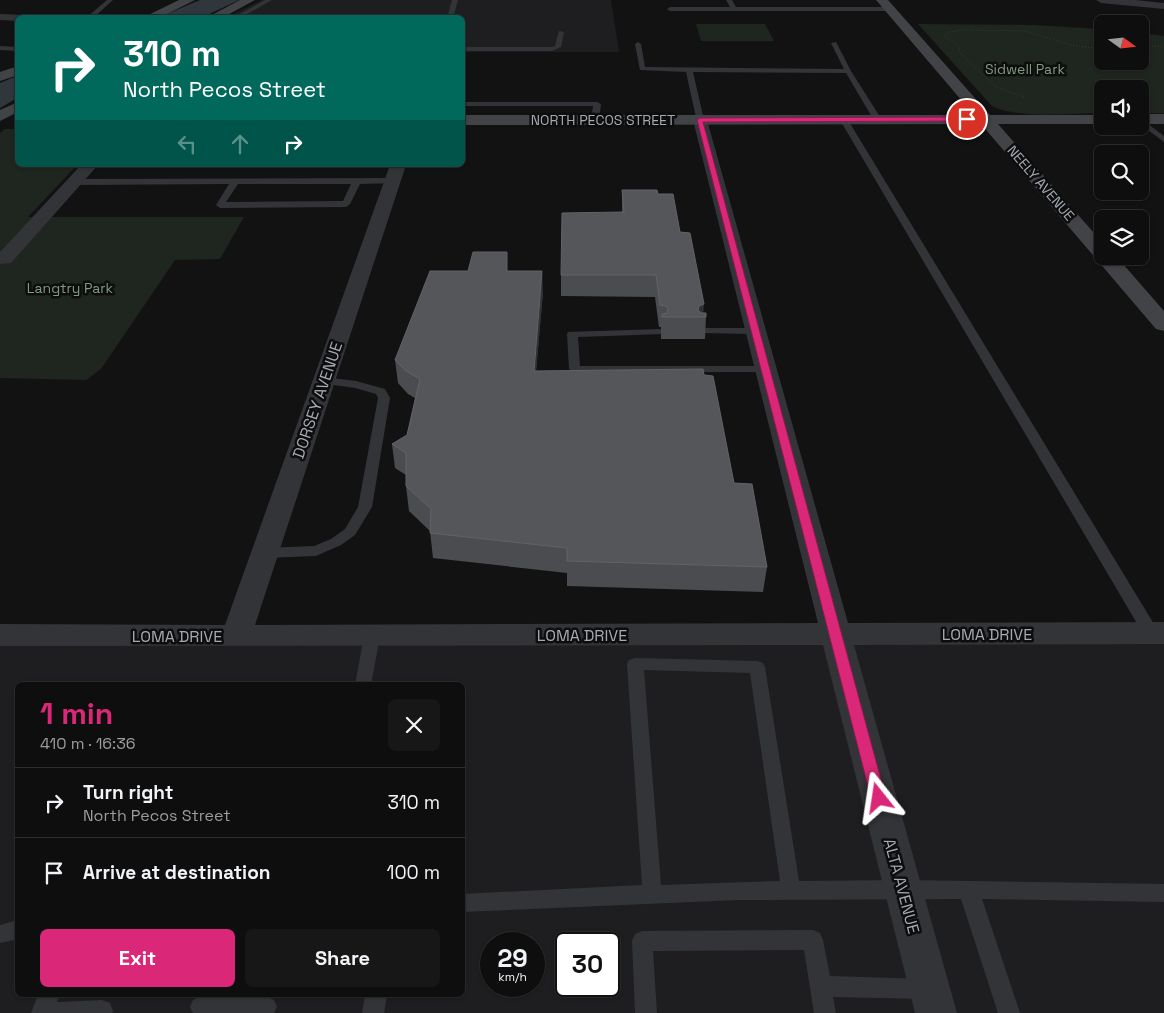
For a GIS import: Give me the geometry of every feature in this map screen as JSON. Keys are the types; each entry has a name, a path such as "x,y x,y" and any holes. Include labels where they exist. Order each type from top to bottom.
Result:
{"street":[{"path":"155,15 189,0"},
{"path":"218,15 249,0"},
{"path":"1101,0 1164,6"},
{"name":"NEELY AVENUE","path":"886,4 1094,244"},
{"path":"0,17 15,18"},
{"path":"0,77 15,71"},
{"path":"0,116 15,108"},
{"name":"NORTH PECOS STREET","path":"465,120 1094,119"},
{"path":"1149,120 1164,119"},
{"name":"ALTA AVENUE","path":"700,120 932,1001"},
{"path":"0,121 15,121"},
{"path":"4,259 88,167"},
{"name":"DORSEY AVENUE","path":"236,636 395,173"},
{"path":"1113,265 1164,324"},
{"name":"LOMA DRIVE","path":"0,635 372,636 1157,633"}],"lane":[{"path":"92,15 110,0"},
{"path":"241,15 269,0"},
{"path":"451,15 455,0"},
{"path":"729,0 734,9"},
{"path":"670,9 886,4"},
{"path":"465,49 558,47 561,32"},
{"path":"834,43 878,120"},
{"path":"638,44 642,69 848,70"},
{"path":"0,48 15,49"},
{"path":"689,70 700,120"},
{"path":"465,104 597,104 595,120"},
{"path":"844,120 1157,633"},
{"path":"1149,128 1164,140"},
{"path":"74,182 356,182 395,173"},
{"path":"235,182 220,205 346,204 356,182"},
{"path":"703,331 755,331"},
{"path":"660,332 572,334 575,369 765,368"},
{"path":"264,553 316,551 336,542 350,532 365,507 384,398 381,392 368,388 324,381"},
{"path":"364,682 372,636"},
{"path":"652,893 635,664 757,667 791,890"},
{"path":"465,903 652,893 791,890 903,889 1164,893"},
{"path":"969,890 1009,1013"},
{"path":"0,934 15,930"},
{"path":"646,1013 642,941 813,940 825,1013"},
{"path":"822,986 932,1001"},
{"path":"42,1013 48,997"},
{"path":"372,1013 376,997"},
{"path":"201,1007 266,1005"},
{"path":"51,1013 102,1011"}],"path":[{"path":"1028,98 996,88 960,53 958,45 944,36 949,32 962,30 1026,31 1070,45 1094,48"},
{"path":"1149,46 1164,46"}],"shaded area":[{"path":"200,0 239,0 207,15 165,15"},
{"path":"262,0 611,0 619,52 465,52 465,15 231,15"},
{"path":"15,77 15,99 0,108 0,83"},
{"path":"1164,633 1164,1013 0,1013 0,637"}],"green space":[{"path":"696,24 765,24 774,41 701,41"},
{"name":"Sidwell Park","path":"918,24 1034,25 1094,29 1094,70 1149,70 1149,34 1164,36 1164,113 1149,113 1149,80 1094,80 1094,113 1014,113 991,105"},
{"name":"Langtry Park","path":"5,129 15,129 15,167 75,167 28,217 244,217 220,259 175,260 101,369 86,380 0,378 0,133"}],"building":[{"path":"622,190 657,190 658,194 673,194 680,232 690,233 704,304 699,306 698,310 701,313 706,313 706,317 662,317 662,314 667,313 668,309 666,306 660,305 656,275 561,275 562,213 624,212"},
{"path":"473,252 507,252 507,271 542,271 534,371 703,369 704,375 713,376 734,483 752,484 767,567 567,561 567,548 430,533 431,509 406,486 406,453 392,444 407,435 420,379 406,371 395,360 430,271 468,271"}],"route":[{"path":"879,798 700,120 967,119"}]}
